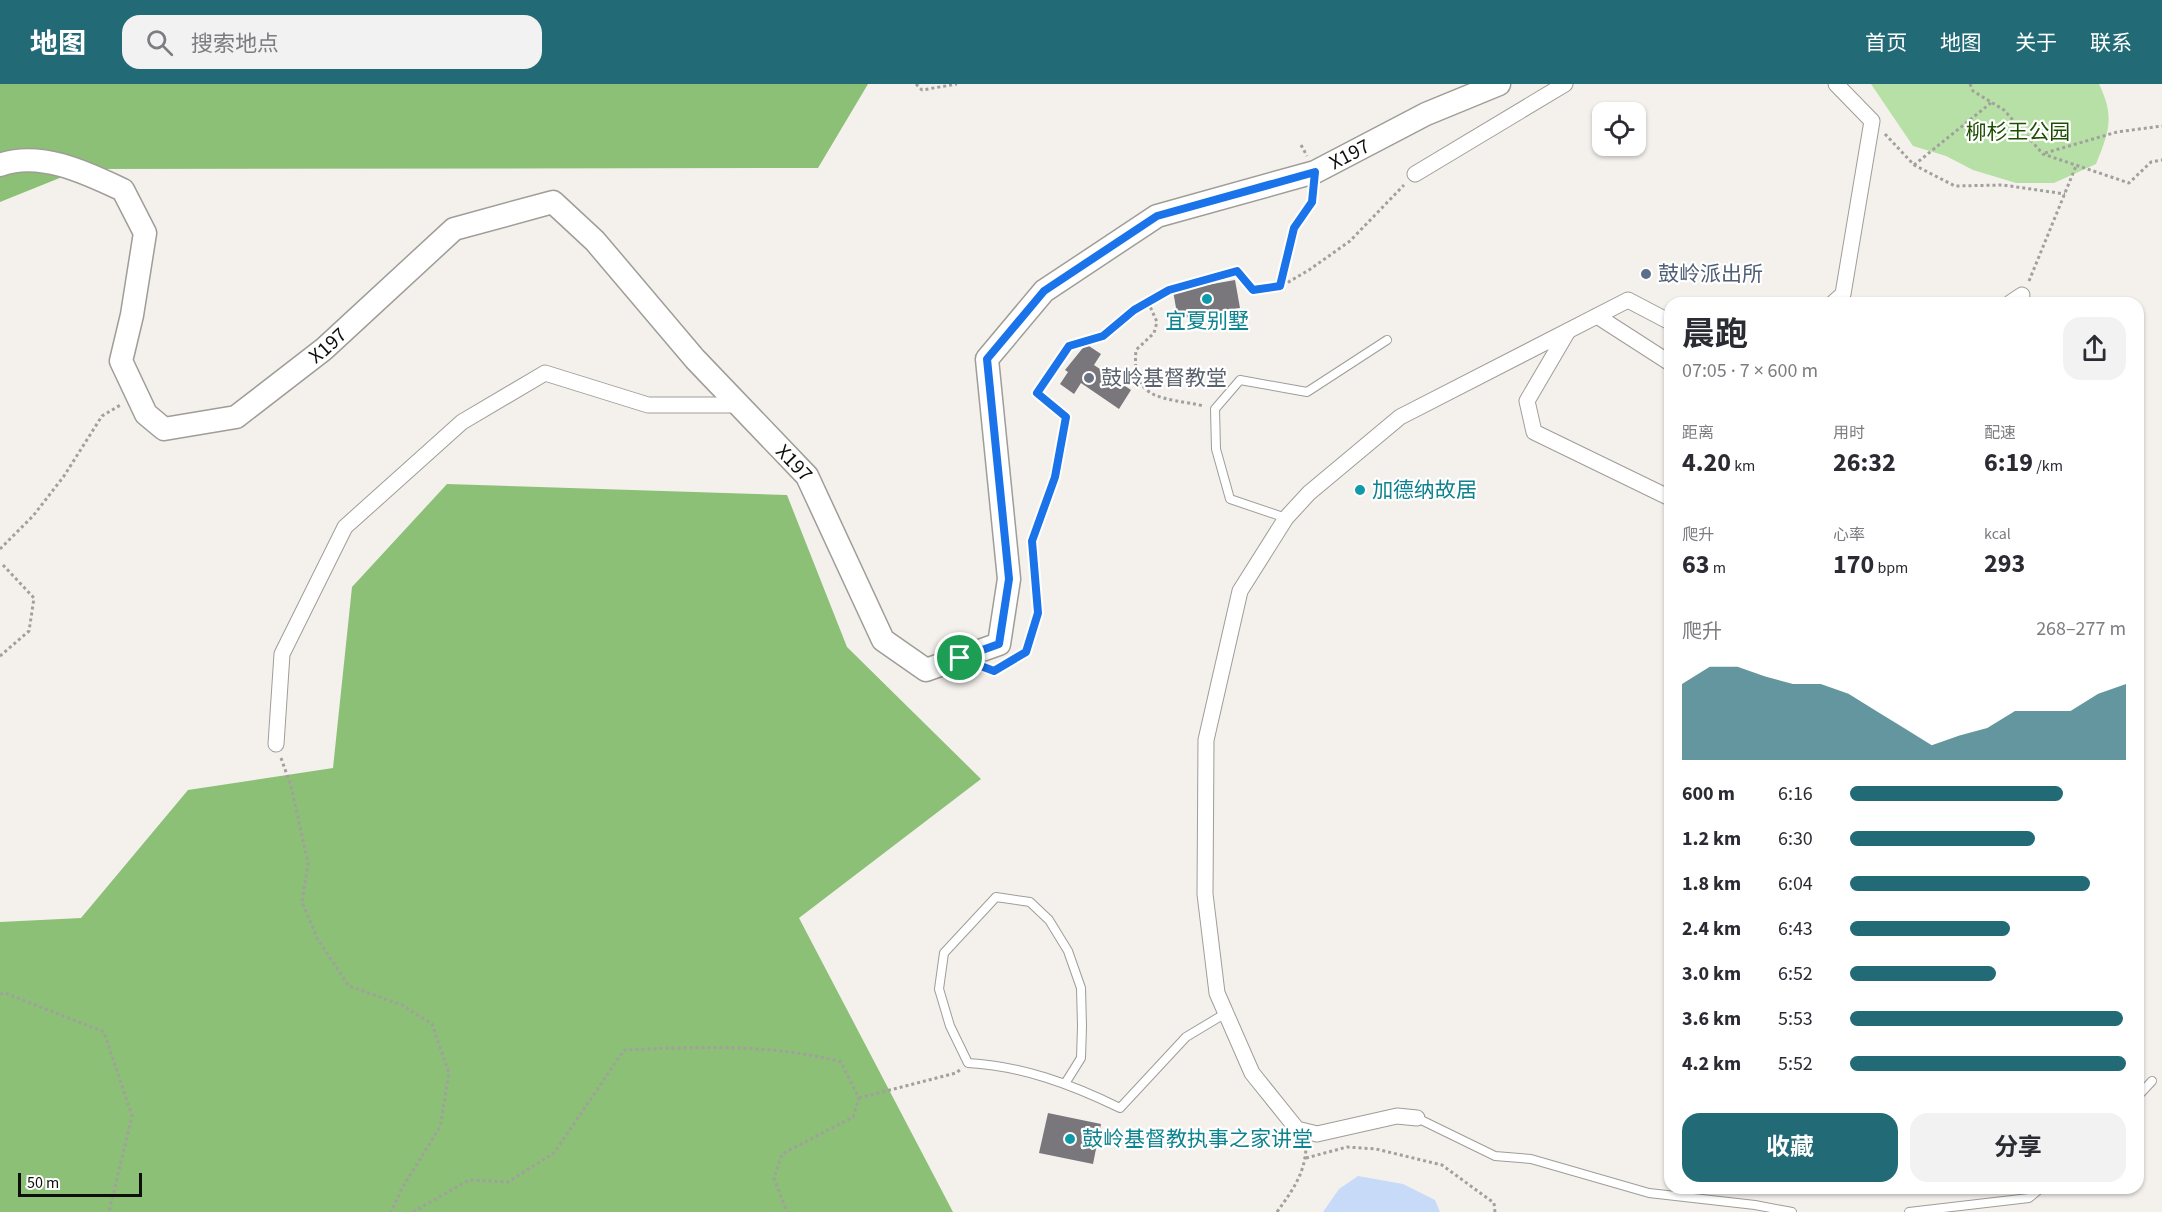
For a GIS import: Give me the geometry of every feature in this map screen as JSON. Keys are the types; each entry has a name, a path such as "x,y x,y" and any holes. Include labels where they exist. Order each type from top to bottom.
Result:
{"street":[{"name":"X197","path":"0,165 12,161 59,164 123,190 145,233 132,315 121,361 146,414 164,429 236,417 324,349 454,229 553,202 595,242 695,359 807,476 883,640 926,670 999,644 1009,579 987,359 1044,291 1157,216 1315,172 1426,114 1499,84"},
{"path":"1415,174 1565,84"},
{"path":"1836,84 1872,121 1843,294 1840,297"},
{"path":"1417,1118 1397,1116 1317,1134 1297,1129 1252,1073 1217,993 1205,894 1206,740 1240,591 1286,519 1309,493 1400,417 1628,300 1664,319"},
{"path":"1597,316 1664,359"},
{"path":"1568,331 1527,401 1534,432 1664,495"},
{"path":"276,744 282,654 345,527 462,422 545,373 648,405 738,405"}],"lane":[{"path":"1286,519 1230,499 1216,449 1215,409 1240,380 1307,392 1387,340"},
{"path":"960,658 994,671 1026,652 1038,613 1032,541 1055,477 1066,417 1037,393"},
{"path":"1066,1082 1081,1058 1081,988 1068,951 1049,921 1029,902 996,897 944,953 939,989 950,1026 968,1063 986,1064 1066,1082 1120,1108 1186,1037 1226,1013"},
{"path":"2144,1089 2151,1081"},
{"path":"1417,1118 1495,1156 1531,1159 1649,1193 1755,1204 1792,1212"},
{"path":"1909,1212 2029,1198 2034,1194"}],"path":[{"path":"916,84 922,90 957,84"},
{"path":"1970,84 1973,91 2004,110 2043,154 2129,183 2151,162 2162,160"},
{"path":"1914,165 1992,102"},
{"path":"1872,121 1914,165 1955,186 2004,185 2065,194"},
{"path":"2043,154 2117,132 2162,126"},
{"path":"1280,286 1294,228 1312,202 1315,172 1301,145"},
{"path":"2017,297 2076,166"},
{"path":"1037,393 1069,346 1103,336 1148,302 1169,290 1237,271 1253,290 1280,286 1350,241 1415,174"},
{"path":"1148,302 1157,322 1154,333 1136,350 1134,368 1139,385 1151,394 1215,409"},
{"path":"0,549 33,516 102,416 136,395"},
{"path":"0,656 29,631 34,598 3,565"},
{"path":"276,744 291,786 308,863 302,902 318,940 349,986 402,1005 432,1024 449,1073 440,1127 402,1188 392,1212"},
{"path":"0,994 5,993 104,1032 132,1116 109,1212"},
{"path":"413,1212 469,1180 508,1182 554,1153 624,1050 759,1048 812,1054 841,1062 859,1098 853,1117 782,1154 774,1178 787,1212"},
{"path":"859,1098 956,1073 968,1063"},
{"path":"1277,1212 1299,1180 1306,1158 1306,1131"},
{"path":"1306,1158 1347,1147 1376,1149 1442,1165 1494,1203 1495,1212"}],"green space":[{"path":"0,84 868,84 818,168 82,169 0,202"},
{"name":"柳杉王公园","path":"1871,84 2099,84 2109,115 2107,133 2096,164 2054,183 2016,183 1973,170 1946,156 1913,146"},
{"path":"447,484 787,495 847,647 981,779 799,918 953,1212 0,1212 0,922 81,918 188,790 333,768 352,587"}],"water":[{"path":"1358,1176 1403,1184 1435,1200 1440,1212 1323,1212 1339,1189"}],"building":[{"name":"宜夏别墅","path":"1235,280 1240,308 1178,319 1173,291"},
{"name":"鼓岭基督教堂","path":"1086,344 1101,354 1094,365 1131,390 1119,409 1081,383 1074,394 1060,384 1068,372 1065,370"},
{"name":"鼓岭基督教执事之家讲堂","path":"1048,1113 1101,1124 1093,1164 1039,1153"}],"place":[{"name":"鼓岭派出所","path":"1646,274"},
{"name":"宜夏别墅","path":"1207,299"},
{"name":"鼓岭基督教堂","path":"1089,378"},
{"name":"加德纳故居","path":"1360,490"},
{"name":"鼓岭基督教执事之家讲堂","path":"1070,1139"}],"route":[{"path":"1315,172 1312,202 1294,228 1280,286 1253,290 1237,271 1169,290 1134,310 1103,336 1069,346 1049,372 1037,393 1066,417 1055,477 1032,541 1038,613 1026,652 994,671 960,658 999,644 1009,579 987,359 1044,291 1157,216 1315,172"}]}
